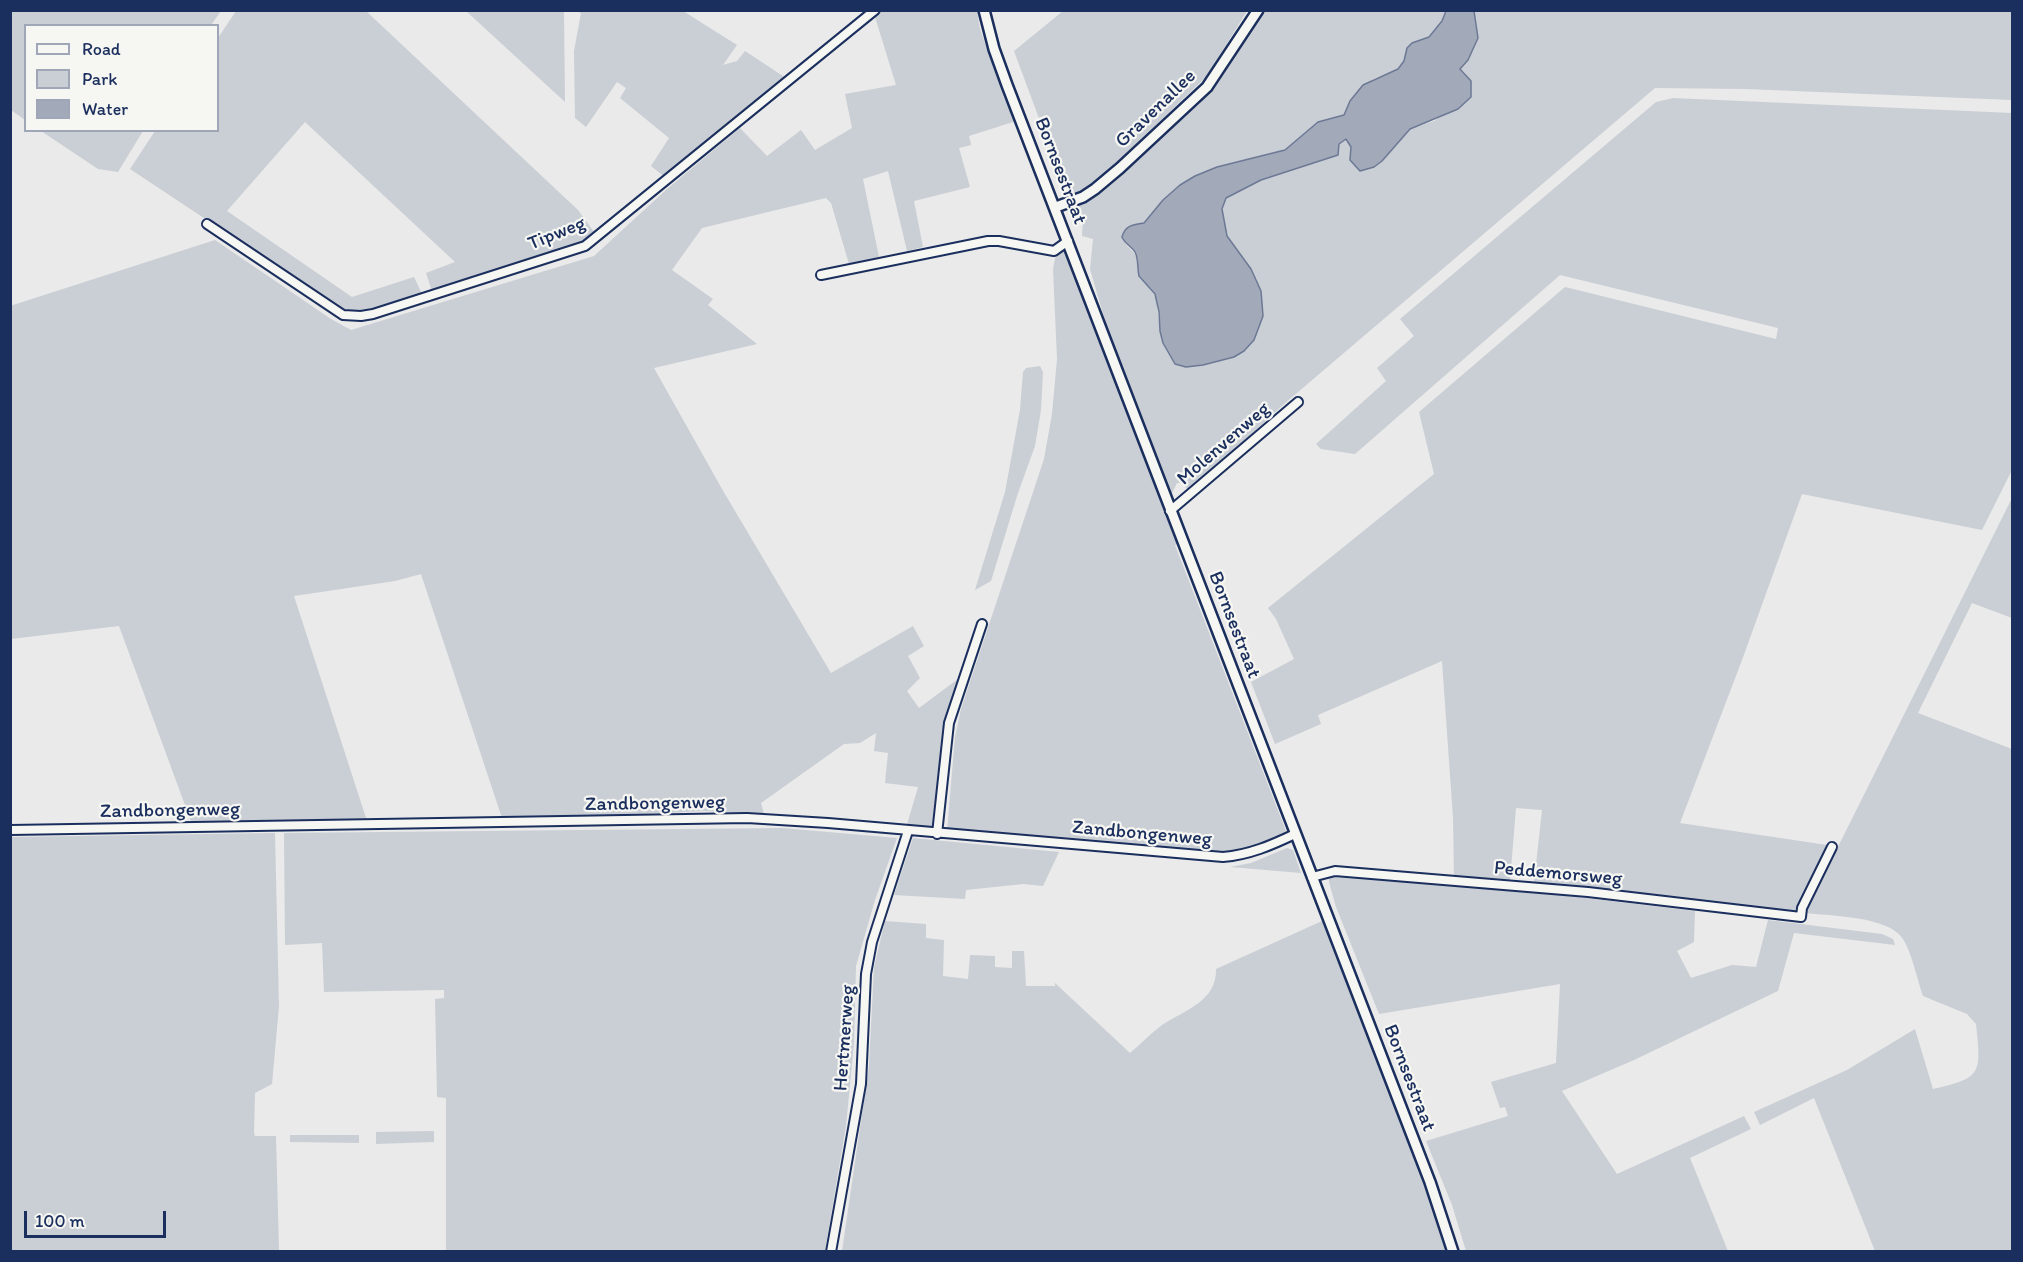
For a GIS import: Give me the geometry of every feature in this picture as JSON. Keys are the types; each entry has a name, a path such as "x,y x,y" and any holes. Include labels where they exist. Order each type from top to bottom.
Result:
{"street":[{"name":"Tipweg","path":"207,224 343,315 373,314 585,246 875,10"},
{"name":"Bornsestraat","path":"984,10 1004,76 1430,1182 1453,1251"},
{"name":"Gravenallee","path":"1056,207 1083,197 1095,189 1207,87 1258,10"},
{"name":"Bornsestraat","path":"821,275 988,241 1054,251 1068,241"},
{"name":"Molenvenweg","path":"1170,511 1298,402"},
{"path":"937,834 950,723 982,624"},
{"name":"Zandbongenweg","path":"10,830 747,818 1223,857 1239,856 1255,851 1295,834"},
{"name":"Hertmerweg","path":"831,1251 861,1084 866,974 870,952 908,831"},
{"name":"Peddemorsweg","path":"1312,878 1335,871 1588,892 1801,917 1802,908 1832,847"}],"green space":[{"path":"11,10 221,11 212,24 24,24 24,119 11,110"},
{"path":"236,11 366,11 578,210 597,236 433,294 426,273 455,262 305,122 227,211 352,297 414,277 423,296 373,312 350,315 130,169 154,132 219,132 219,36"},
{"path":"466,11 564,11 565,102"},
{"path":"576,11 683,11 737,45 723,65 737,61 745,51 786,78 666,178 651,166 669,138 620,98 626,88 617,82 586,127 575,118 574,51 581,13"},
{"path":"883,11 977,11 980,29 1004,98 1016,121 969,136 971,145 959,148 970,187 914,201 923,247 907,251 888,171 863,179 879,257 849,264 831,203 826,198 702,228 672,270 713,299 708,305 757,344 654,368 722,489 831,673 913,626 924,646 908,656 920,678 907,691 919,708 962,676 945,723 934,830 906,828 918,787 885,783 888,753 874,751 876,733 860,743 844,744 761,803 764,814 705,811 503,821 421,574 395,581 294,596 367,821 192,824 119,626 11,639 10,306 215,240 331,319 351,330 594,256 667,189 740,128 767,156 801,130 815,150 852,128 845,94 896,85 875,17"},
{"path":"1063,11 1247,11 1207,76 1092,186 1074,195 1060,175 1014,51"},
{"path":"1260,11 1446,11 1442,21 1429,37 1412,43 1407,48 1404,61 1398,69 1373,79 1350,101 1344,115 1318,122 1285,150 1217,167 1195,176 1163,200 1143,223 1122,237 1135,254 1138,273 1156,297 1163,343 1203,365 1218,360 1251,269 1224,228 1223,209 1226,198 1261,180 1338,155 1339,144 1346,139 1351,147 1350,161 1382,161 1410,129 1434,121 1446,113 1466,74 1460,69 1468,60 1474,11 2012,11 2012,100 1746,89 1655,88 1284,404 1189,491 1182,483 1177,483 1170,497 1145,424 1117,362 1090,269 1093,239 1082,236 1083,217 1078,204 1099,193 1212,88 1223,74"},
{"path":"1673,98 2012,113 2012,470 1982,530 1802,494 1680,823 1827,845 1794,912 1534,883 1542,810 1516,808 1510,881 1454,876 1453,818 1442,661 1318,715 1321,724 1275,744 1251,682 1294,659 1276,619 1268,608 1434,474 1419,412 1565,287 1776,339 1778,328 1560,275 1355,454 1321,449 1316,444 1386,381 1377,368 1414,336 1400,319 1656,102"},
{"path":"42,132 142,132 118,172 98,169"},
{"path":"1065,250 1069,254 1160,494 1181,543 1175,545 1286,831 1279,837 1237,856 947,831 955,737 961,709 1044,459 1052,414 1057,359 1053,269 1057,254"},
{"path":"1040,366 1043,372 1041,410 1035,446 991,581 975,590 1005,492 1020,410 1023,372 1026,368"},
{"path":"2012,498 2012,618 1972,603 1918,713 2012,749 2012,1251 1875,1251 1814,1098 1760,1125 1754,1112 1847,1070 1915,1029 1933,1089 1962,1081 1975,1071 1978,1063 1976,1024 1967,1014 1923,996 1909,951 1896,931 1858,918 1805,913"},
{"path":"782,828 897,838 875,900 856,966 854,1043 846,1126 825,1251 446,1251 446,1098 437,1097 435,999 444,998 444,990 324,992 322,943 285,945 284,833"},
{"path":"275,833 279,1006 272,1084 255,1093 254,1133 255,1136 276,1136 279,1251 11,1251 11,837"},
{"path":"913,838 1059,852 1043,886 1023,884 966,890 965,899 894,895"},
{"path":"1287,848 1293,850 1301,873 1230,867 1251,863"},
{"path":"1329,875 1569,896 1695,911 1694,942 1677,951 1691,978 1732,965 1756,967 1768,920 1882,934 1893,939 1895,945 1794,933 1778,991 1634,1060 1562,1091 1617,1174 1744,1116 1751,1129 1690,1158 1728,1251 1466,1251 1452,1205 1426,1141 1508,1116 1505,1107 1500,1108 1491,1082 1556,1063 1560,984 1379,1014 1336,907"},
{"path":"885,921 926,924 926,938 944,940 943,976 968,979 970,955 995,956 995,967 1012,968 1012,951 1024,951 1026,986 1055,986 1055,983 1130,1053 1162,1025 1205,997 1215,980 1216,969 1322,921 1425,1185 1446,1251 842,1251 869,1066 874,967"},
{"path":"434,1131 434,1142 376,1144 376,1132"},
{"path":"290,1135 359,1135 359,1143 290,1142"}],"water":[{"path":"1446,11 1474,11 1478,38 1468,60 1460,69 1471,81 1471,97 1458,109 1410,129 1374,167 1360,171 1350,160 1351,147 1346,139 1339,144 1338,155 1261,180 1226,198 1222,209 1227,236 1251,269 1261,291 1263,316 1254,340 1244,351 1234,357 1203,365 1186,367 1175,364 1163,343 1155,294 1139,276 1135,252 1122,237 1125,230 1130,226 1144,223 1163,200 1195,176 1217,167 1285,150 1318,122 1344,115 1350,101 1363,85 1398,69 1404,61 1407,48 1412,43 1429,37 1442,21"}]}
